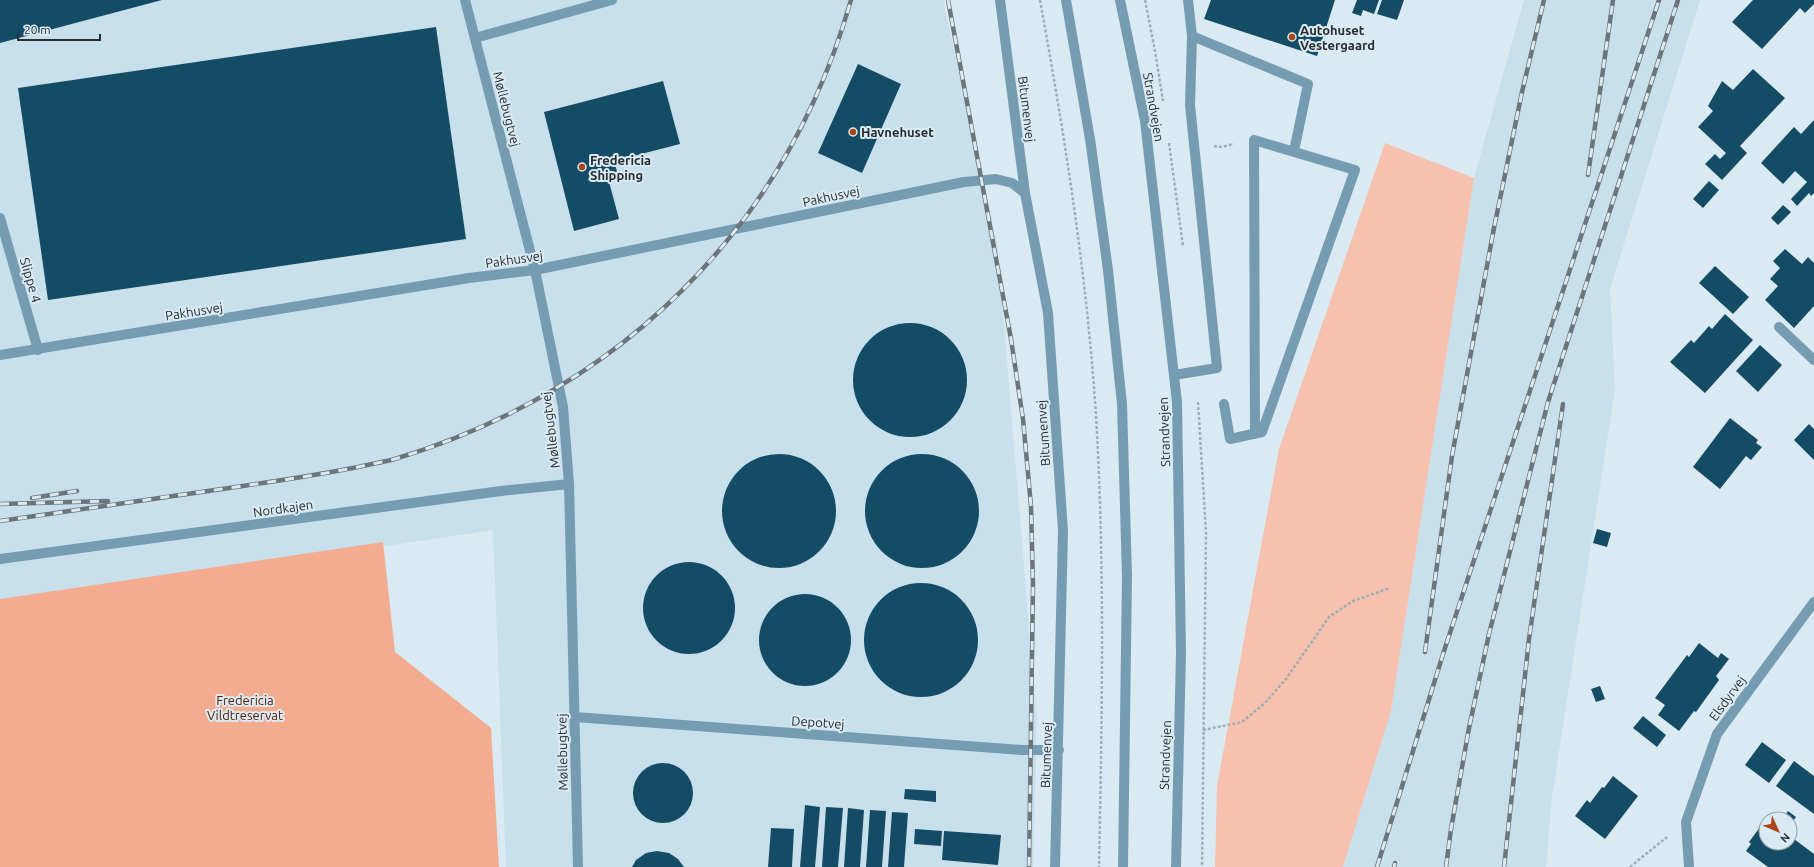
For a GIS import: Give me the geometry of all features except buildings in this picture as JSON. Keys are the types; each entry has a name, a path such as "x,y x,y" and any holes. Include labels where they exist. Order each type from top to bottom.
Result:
{"street":[{"name":"Møllebugtvej","path":"465,0 535,270 563,407 569,484 578,867"},
{"path":"475,38 612,0"},
{"name":"Bitumenvej","path":"1000,0 1025,194 1048,313 1063,531 1059,750 1055,867"},
{"path":"1066,0 1092,146 1108,270 1122,404 1127,576 1123,867"},
{"name":"Strandvejen","path":"1120,0 1145,121 1177,402 1182,653 1176,867"},
{"path":"1174,376 1217,368 1190,105 1192,36 1188,0"},
{"path":"1192,36 1308,84 1294,151"},
{"path":"1224,404 1230,439 1255,434 1262,432 1355,170 1254,140 1255,434"},
{"name":"Pakhusvej","path":"0,355 453,281 535,270 964,182 996,179 1012,183 1025,194"},
{"name":"Slippe 4","path":"0,218 38,350"},
{"path":"1779,327 1814,360"},
{"name":"Nordkajen","path":"0,560 501,491 569,484"},
{"name":"Elsdyrvej","path":"1686,822 1717,734 1814,602"},
{"name":"Depotvej","path":"575,717 1022,750 1059,750"},
{"path":"1686,822 1689,867"}],"path":[{"path":"1040,0 1055,85 1082,266 1096,418 1102,572 1099,867"},
{"path":"1194,143 1220,147 1254,140"},
{"path":"1179,734 1242,722 1265,703 1286,679 1329,617 1353,601 1390,588"},
{"path":"1630,867 1686,822"}],"shaded area":[{"path":"0,0 943,0 997,243 1037,723 1033,867 506,867 493,530 0,604"},
{"path":"1524,0 1700,0 1610,289 1615,389 1552,797 1546,867 1343,867 1391,711 1474,178"},
{"path":"1385,143 1474,178 1391,711 1343,867 1215,867 1217,786 1279,449"},
{"name":"Fredericia Vildtreservat","path":"383,542 395,652 491,728 499,867 0,867 0,599"}],"railway":[{"path":"0,521 282,480 343,470 395,459 477,429 552,390 621,344 683,289 738,227 784,158 822,82 851,0"},
{"path":"948,0 1011,339 1023,419 1031,506 1033,585 1029,867"},
{"path":"1425,652 1452,456 1493,233 1522,92 1544,0"},
{"path":"1588,175 1613,0"},
{"path":"1377,867 1444,651 1659,0"},
{"path":"1446,867 1451,829 1469,728 1489,634 1548,402 1678,0"},
{"path":"1504,867 1529,639 1563,404"},
{"path":"32,498 77,491"},
{"path":"0,504 108,501"},
{"path":"1394,867 1395,863"}],"place":[{"name":"Autohuset Vestergaard","path":"1292,37"},
{"name":"Havnehuset","path":"853,132"},
{"name":"Fredericia Shipping","path":"582,167"}]}
